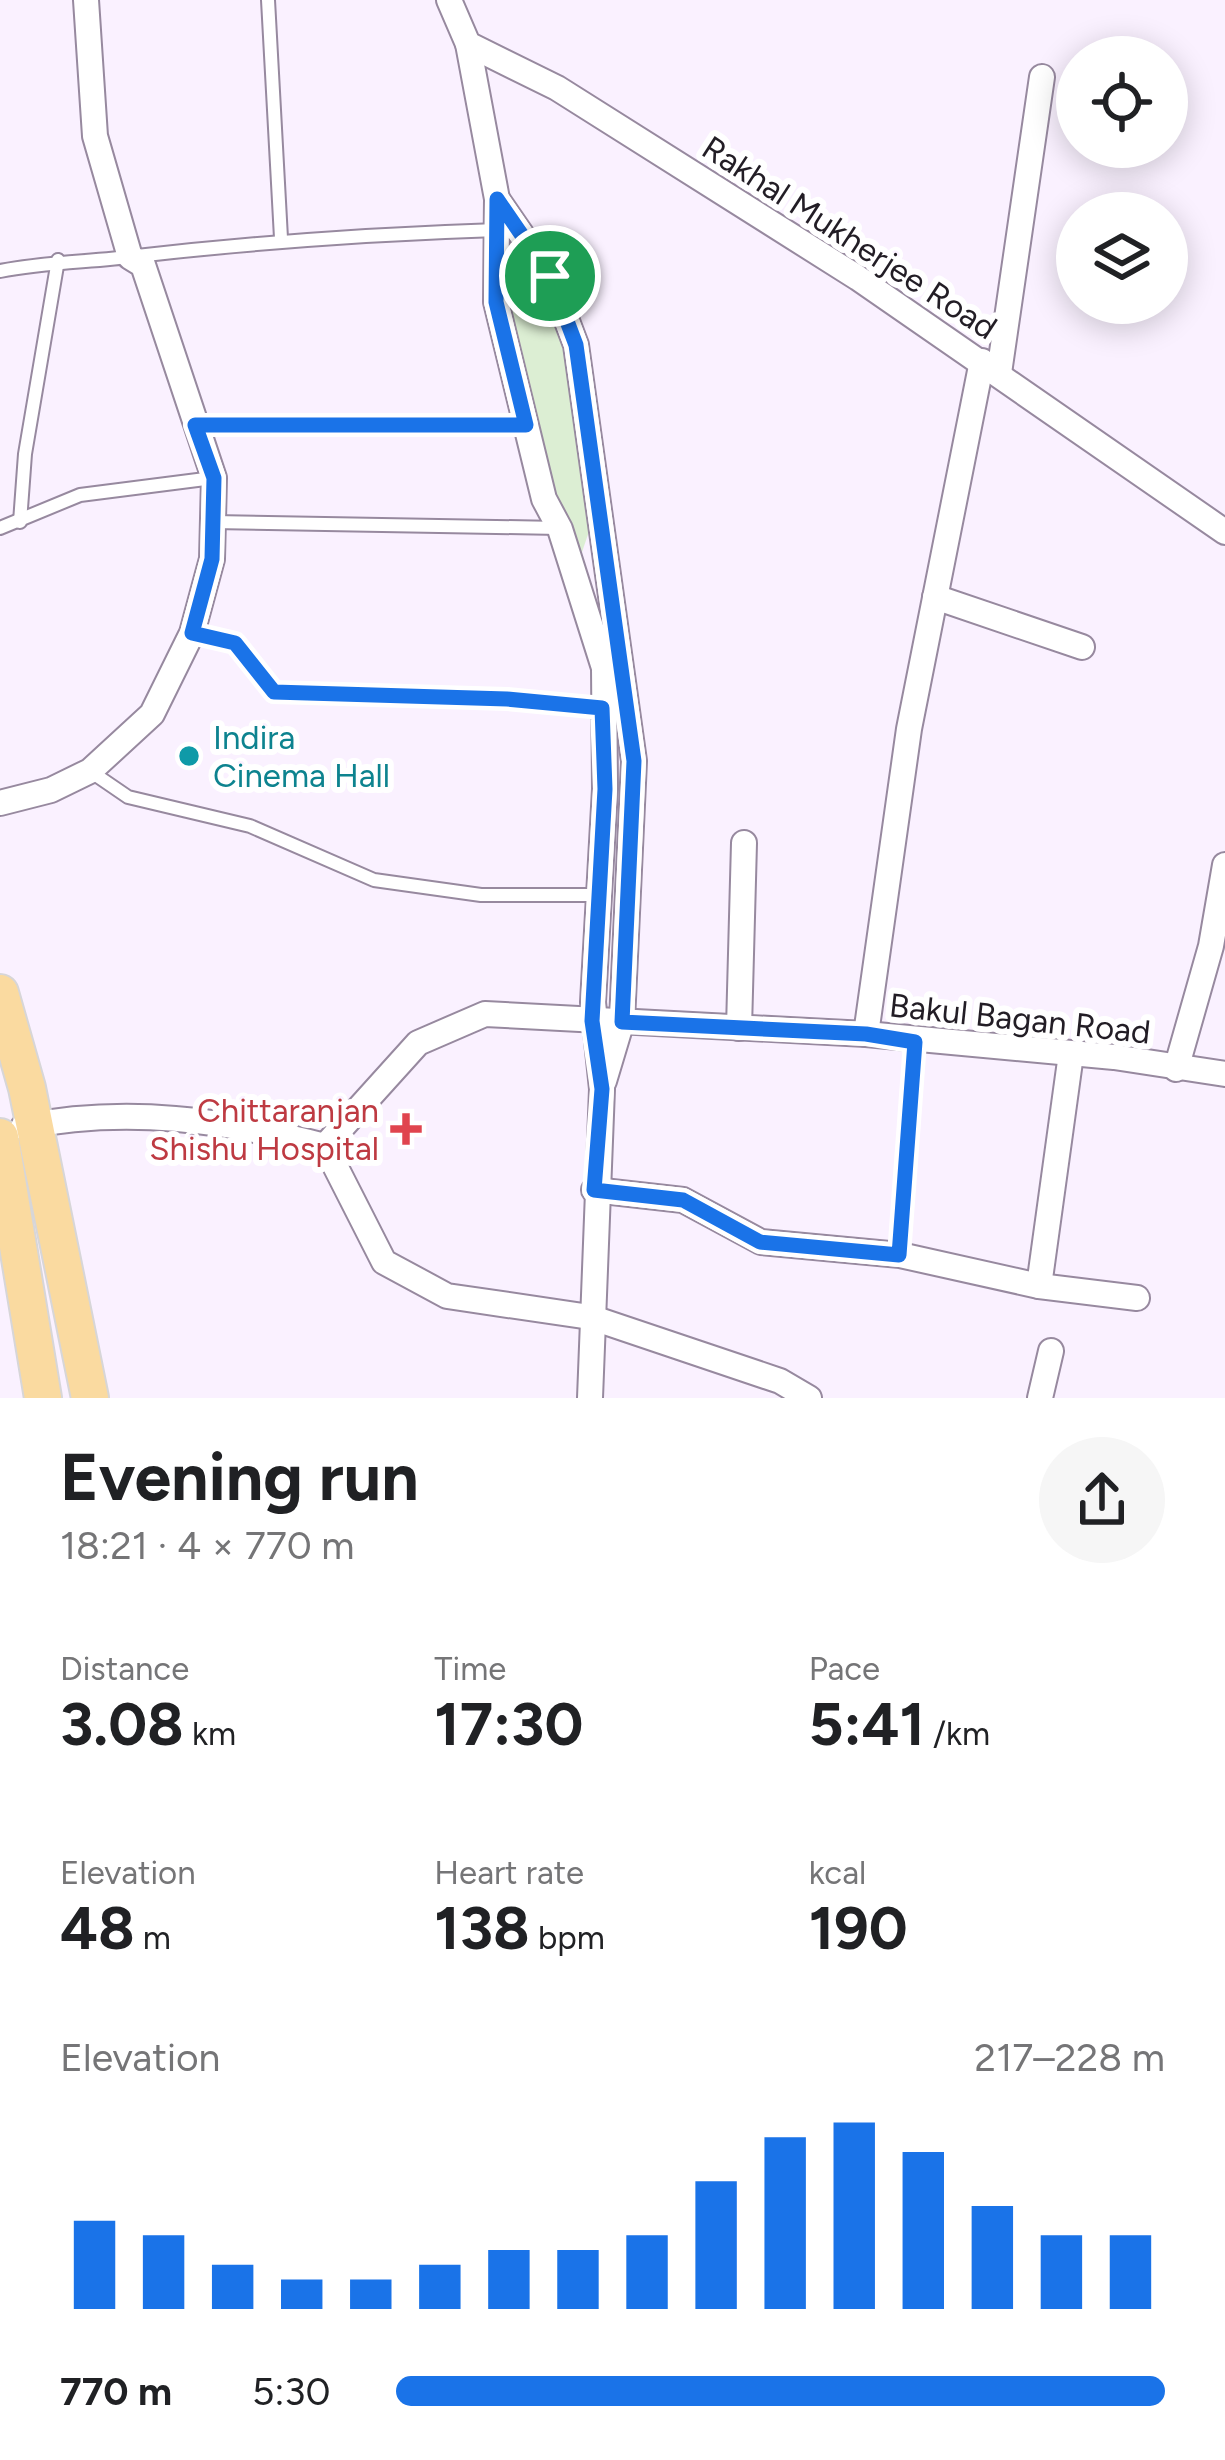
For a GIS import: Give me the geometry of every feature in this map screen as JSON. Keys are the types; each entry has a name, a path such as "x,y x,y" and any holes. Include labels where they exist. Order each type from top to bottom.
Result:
{"main road":[{"path":"0,993 11,1131 12,1255 43,1398"},
{"path":"11,1131 90,1398"}],"street":[{"path":"0,802 51,790 90,771 152,714 192,633 212,559 209,522 214,478 143,265 130,257 95,136 86,0"},
{"path":"449,0 468,44 497,199 496,302 544,499 560,529 604,668 601,895 592,1021 602,1089"},
{"name":"Rakhal Mukherjee Road","path":"468,44 557,88 990,367 1225,532"},
{"path":"866,1034 909,729 990,367 1042,76"},
{"path":"497,199 550,276 580,368 634,761 622,1022 602,1089 594,1190 590,1398"},
{"path":"935,597 1082,647"},
{"path":"739,1028 744,843"},
{"path":"1176,1069 1211,946 1225,865"},
{"name":"Bakul Bagan Road","path":"325,1147 418,1043 485,1014 866,1034 1225,1074"},
{"path":"1040,1286 1071,1054"},
{"path":"11,1131 155,1114 257,1128 325,1147 384,1262 446,1296 590,1317 780,1381 809,1398"},
{"path":"594,1190 683,1200 760,1242 899,1255 1040,1286 1137,1298"},
{"path":"1040,1398 1052,1351"}],"lane":[{"path":"268,0 281,238"},
{"path":"0,272 58,260 130,257 281,238 496,230"},
{"path":"20,522 25,454 58,260"},
{"path":"195,425 526,425"},
{"path":"0,528 80,495 214,478"},
{"path":"209,522 560,529"},
{"path":"192,633 235,643 274,692 507,699 602,708"},
{"path":"90,771 128,797 250,826 374,880 482,896 601,895"},
{"path":"899,1255 915,1042"}],"green space":[{"path":"504,230 548,277 575,346 598,505 581,555 547,479 523,398 509,314"}],"place":[{"name":"Indira Cinema Hall","path":"189,756"},
{"name":"Chittaranjan Shishu Hospital","path":"406,1129"}],"route":[{"path":"497,199 550,276 576,345 634,761 622,1022 866,1034 915,1042 899,1255 760,1242 683,1200 594,1190 602,1089 592,1002 605,789 602,708 507,699 274,692 235,643 192,633 212,559 209,522 214,478 195,425 526,425 496,302 497,199"}]}
